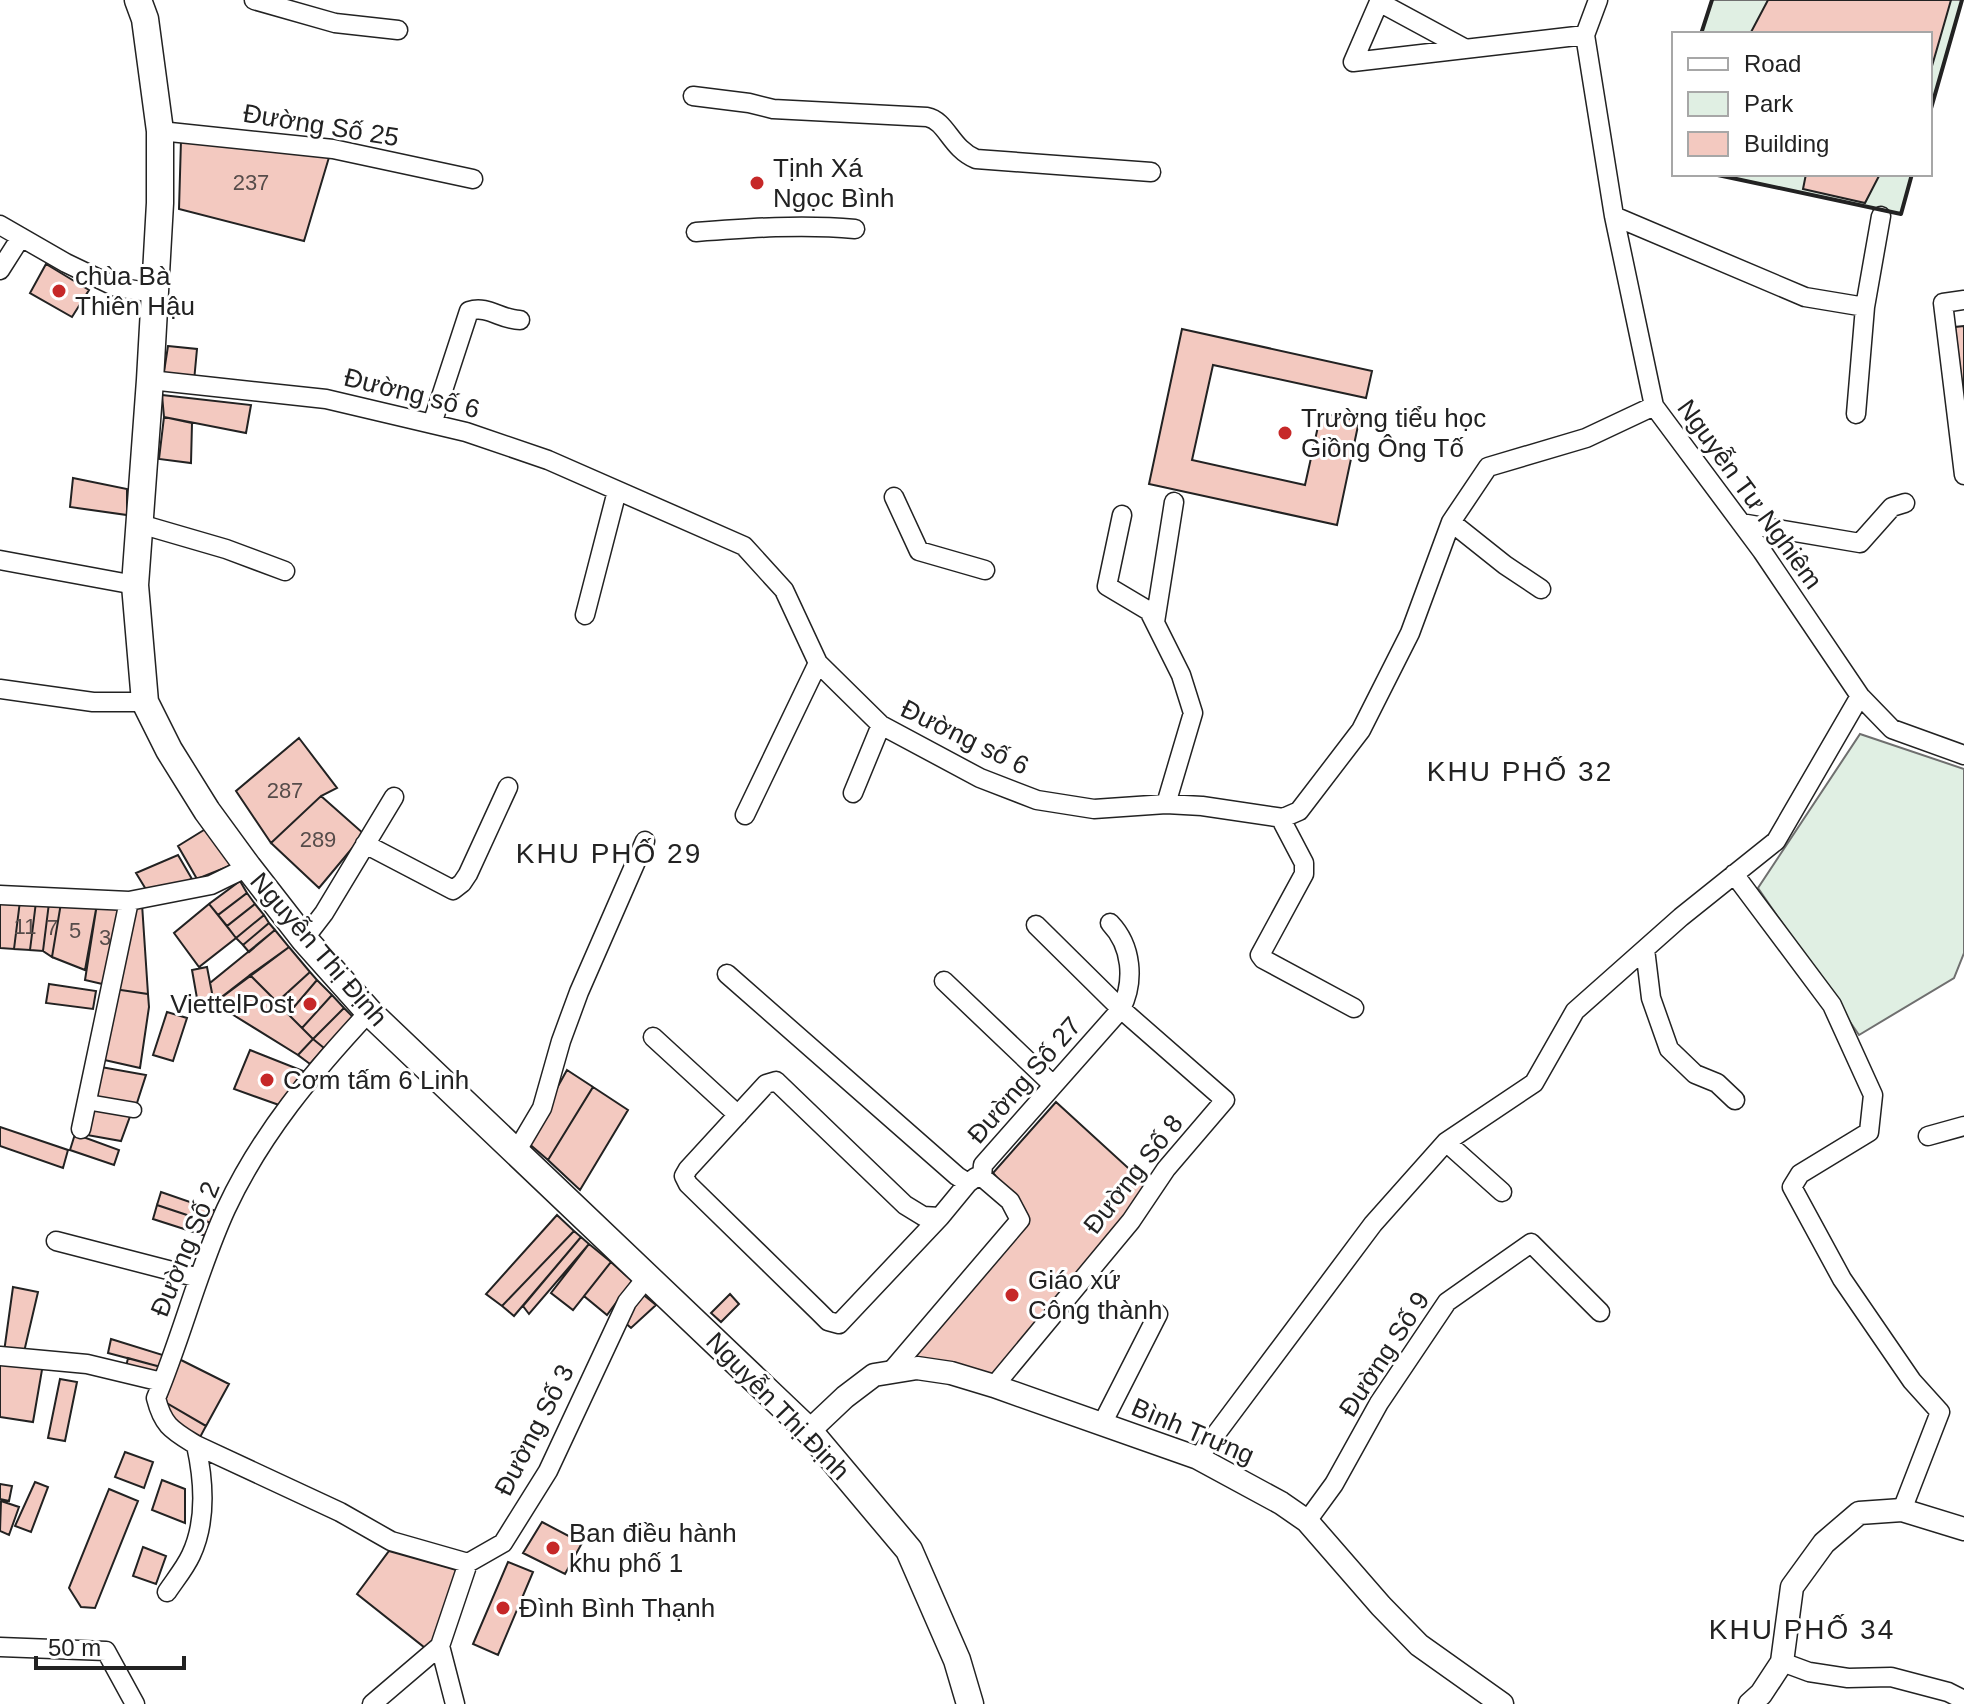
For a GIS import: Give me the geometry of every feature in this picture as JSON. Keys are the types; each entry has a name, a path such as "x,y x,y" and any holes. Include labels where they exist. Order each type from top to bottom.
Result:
{"main road":[{"name":"Nguyễn Thị Định","path":"138,0 145,19 160,131 160,203 135,585 145,702 169,750 207,811 304,939 369,1012 809,1431 909,1550 957,1660 970,1704"}],"street":[{"path":"254,0 335,23 398,30"},
{"name":"Nguyễn Tư Nghiêm","path":"1598,0 1585,35 1614,216 1654,406 1741,523 1860,696 1892,729 1964,755"},
{"path":"1464,48 1379,2 1353,62 1585,35"},
{"path":"693,96 773,109 927,117 940,122 960,151 976,159 1151,172"},
{"name":"Đường Số 25","path":"160,131 333,149 473,179"},
{"path":"1614,216 1805,297 1865,307"},
{"path":"1856,414 1865,307 1881,216"},
{"path":"0,225 66,263 116,287 154,293"},
{"path":"696,232 762,227 855,229"},
{"path":"0,270 21,237"},
{"path":"1964,300 1943,303 1964,475"},
{"path":"432,424 469,311 486,308 508,319 520,320"},
{"name":"Đường số 6","path":"150,380 326,399 466,432 548,460 744,546 784,590 818,663 881,725 980,778 1037,800 1094,809 1166,804 1283,818"},
{"path":"1354,1008 1260,955 1304,874 1304,863 1283,818 1299,811 1361,730 1410,633 1451,522 1488,467 1586,438 1654,406"},
{"path":"585,615 617,491"},
{"path":"894,497 919,551 985,570"},
{"path":"1155,622 1174,502"},
{"path":"1741,523 1860,543 1892,507 1905,503"},
{"path":"1122,515 1107,586 1149,611 1181,675 1193,713 1166,804"},
{"path":"1451,522 1541,589"},
{"path":"140,524 226,549 285,571"},
{"path":"0,560 135,585"},
{"path":"745,815 818,663"},
{"path":"0,689 93,702 145,702"},
{"path":"1198,1458 1373,1224 1446,1142 1534,1083 1575,1011 1776,841 1860,696"},
{"path":"853,793 881,725"},
{"path":"365,844 453,890 468,874 508,787"},
{"path":"304,939 324,913 394,797"},
{"path":"516,1152 542,1108 579,992 645,841"},
{"path":"0,895 129,901 211,885 248,867"},
{"path":"1734,874 1832,1005 1873,1095 1869,1132 1800,1174 1792,1187 1842,1279 1912,1381 1940,1412 1902,1510"},
{"path":"81,1129 129,901"},
{"path":"1036,925 1121,1009 1127,997 1129,962 1125,942 1110,923"},
{"path":"1645,949 1651,998 1669,1049 1695,1074 1717,1083 1735,1100"},
{"path":"727,974 923,1147 975,1177 940,1217 839,1324 828,1321 688,1184 684,1176 766,1084 776,1081 905,1205 923,1216 940,1217"},
{"path":"944,981 1053,1085"},
{"name":"Đường Số 27","path":"975,1177 1121,1009"},
{"name":"Đường Số 8","path":"994,1386 1131,1221 1166,1169 1225,1100 1121,1009"},
{"name":"Đường Số 2","path":"162,1382 226,1210 256,1152 314,1071 369,1012"},
{"path":"653,1037 738,1115"},
{"path":"87,1102 134,1110"},
{"path":"1928,1136 1964,1126"},
{"path":"1446,1142 1502,1192"},
{"name":"Đường Số 27","path":"892,1370 1020,1220 1010,1201 982,1177 975,1177"},
{"path":"56,1241 199,1278"},
{"name":"Đường Số 9","path":"1307,1521 1334,1484 1379,1403 1447,1302 1531,1243 1600,1312"},
{"name":"Đường Số 3","path":"468,1563 503,1543 548,1471 627,1302 648,1276"},
{"path":"1102,1424 1158,1314"},
{"path":"0,1356 87,1364 162,1382 156,1398 161,1418 177,1434 340,1512 391,1541 468,1563 440,1646 372,1704"},
{"name":"Bình Trưng","path":"809,1431 874,1375 917,1368 951,1373 994,1386 1198,1458 1281,1503 1307,1521 1419,1645 1502,1704"},
{"path":"167,1592 191,1555 200,1524 204,1479 196,1445"},
{"path":"1750,1704 1761,1694 1782,1662 1792,1587 1824,1543 1859,1513 1902,1510 1964,1529"},
{"path":"440,1646 455,1704"},
{"path":"0,1647 106,1651 135,1704"},
{"path":"1782,1662 1809,1672 1848,1678 1891,1677 1948,1692 1964,1700"}],"green space":[{"path":"1712,0 1962,0 1932,105 1932,32 1702,32"},
{"path":"1724,176 1911,176 1901,214"},
{"path":"1860,734 1964,769 1964,953 1954,978 1859,1035 1758,888"}],"building":[{"path":"1768,0 1951,0 1932,66 1932,32 1751,32"},
{"path":"181,140 330,154 304,241 179,209"},
{"path":"1806,176 1879,176 1865,203 1803,189"},
{"name":"chùa Bà Thiên Hậu","path":"46,264 89,290 72,317 30,293"},
{"path":"1964,326 1964,402 1955,327"},
{"path":"1182,329 1372,371 1366,398 1213,365 1192,460 1305,485 1321,413 1359,421 1337,525 1149,484"},
{"path":"168,346 197,349 194,381 163,378"},
{"path":"162,395 251,405 246,433 164,417"},
{"path":"164,417 192,423 191,463 159,459"},
{"path":"73,478 127,489 127,515 70,507"},
{"path":"299,738 337,788 321,796 271,843 236,791"},
{"path":"321,796 364,834 319,888 271,843"},
{"path":"212,825 237,863 197,879 178,846"},
{"path":"178,855 192,879 150,896 136,873"},
{"path":"240,881 247,893 218,915 209,904"},
{"path":"247,893 255,904 227,926 218,915"},
{"path":"0,900 20,901 14,949 0,948"},
{"path":"20,901 36,902 30,950 14,949"},
{"path":"36,902 49,903 43,951 30,950"},
{"path":"49,903 61,903 52,957 43,951"},
{"path":"61,903 97,904 85,970 52,957"},
{"path":"97,904 125,905 111,986 85,980"},
{"path":"142,904 148,994 114,989 129,905"},
{"path":"209,904 236,938 199,967 174,933"},
{"path":"255,904 264,915 236,938 227,926"},
{"path":"264,915 269,923 243,945 236,938"},
{"path":"269,923 275,930 249,952 243,945"},
{"path":"275,930 289,947 214,1003 210,983"},
{"path":"289,947 310,972 277,1002 250,975"},
{"path":"207,967 214,1003 198,1004 192,970"},
{"path":"310,972 317,980 288,1014 313,1039 298,1055 214,1003 250,975 277,1002"},
{"name":"ViettelPost","path":"317,980 332,995 302,1028 288,1014"},
{"path":"49,984 96,991 93,1009 46,1003"},
{"path":"114,989 148,994 140,1068 100,1059"},
{"path":"332,995 344,1008 313,1039 302,1028"},
{"path":"344,1008 353,1017 324,1048 313,1039"},
{"path":"167,1012 187,1018 173,1061 153,1055"},
{"path":"313,1039 324,1048 310,1064 298,1055"},
{"name":"Cơm tấm 6 Linh","path":"250,1050 303,1071 279,1105 234,1089"},
{"path":"101,1067 146,1075 135,1109 94,1102"},
{"path":"567,1070 593,1087 548,1160 527,1142"},
{"path":"593,1087 628,1110 580,1190 548,1160"},
{"name":"Giáo xứ Công thành","path":"1056,1102 1149,1187 991,1380 908,1359 1024,1209 993,1173"},
{"path":"94,1104 132,1111 121,1141 87,1135"},
{"path":"0,1127 68,1150 63,1168 0,1146"},
{"path":"75,1134 119,1150 114,1165 70,1150"},
{"path":"161,1192 219,1212 214,1224 157,1205"},
{"path":"157,1205 214,1224 209,1237 153,1219"},
{"path":"557,1215 574,1231 502,1306 486,1294"},
{"path":"574,1231 581,1237 514,1316 502,1306"},
{"path":"581,1237 589,1244 529,1314 523,1306"},
{"path":"589,1244 611,1262 573,1310 551,1293"},
{"path":"611,1262 632,1281 607,1315 584,1296"},
{"path":"13,1287 38,1292 24,1352 4,1352"},
{"path":"640,1292 656,1305 631,1328 622,1320"},
{"path":"730,1294 739,1304 721,1322 711,1313"},
{"path":"111,1339 166,1356 161,1367 108,1353"},
{"path":"128,1358 161,1367 156,1374 126,1367"},
{"path":"177,1358 229,1384 206,1426 165,1402"},
{"path":"0,1361 43,1364 33,1422 0,1417"},
{"path":"60,1379 77,1382 65,1441 48,1438"},
{"path":"165,1402 206,1426 198,1441 172,1423"},
{"path":"125,1452 153,1462 144,1488 115,1477"},
{"path":"162,1480 185,1489 185,1523 152,1510"},
{"path":"35,1482 48,1487 31,1532 15,1526"},
{"path":"0,1484 12,1486 9,1501 0,1499"},
{"path":"109,1489 138,1501 95,1608 81,1607 69,1588"},
{"path":"1,1501 19,1507 9,1535 0,1531"},
{"name":"Ban điều hành khu phố 1","path":"542,1522 582,1543 565,1574 523,1553"},
{"path":"143,1547 166,1556 156,1584 133,1576"},
{"path":"389,1551 460,1571 429,1651 357,1594"},
{"name":"Đình Bình Thạnh","path":"508,1562 533,1572 498,1655 473,1644"}],"wall":[{"path":"1702,32 1712,0"},
{"path":"1932,105 1962,0"},
{"path":"1722,176 1901,214 1911,176"}],"place":[{"name":"Tịnh Xá Ngọc Bình","path":"757,183"},
{"name":"chùa Bà Thiên Hậu","path":"59,291"},
{"name":"Trường tiểu học Giồng Ông Tố","path":"1285,433"},
{"name":"ViettelPost","path":"310,1004"},
{"name":"Cơm tấm 6 Linh","path":"267,1080"},
{"name":"Giáo xứ Công thành","path":"1012,1295"},
{"name":"Ban điều hành khu phố 1","path":"553,1548"},
{"name":"Đình Bình Thạnh","path":"503,1608"}],"district":[{"name":"KHU PHỐ 32","path":"1520,771"},
{"name":"KHU PHỐ 29","path":"609,853"},
{"name":"KHU PHỐ 34","path":"1802,1629"}]}
